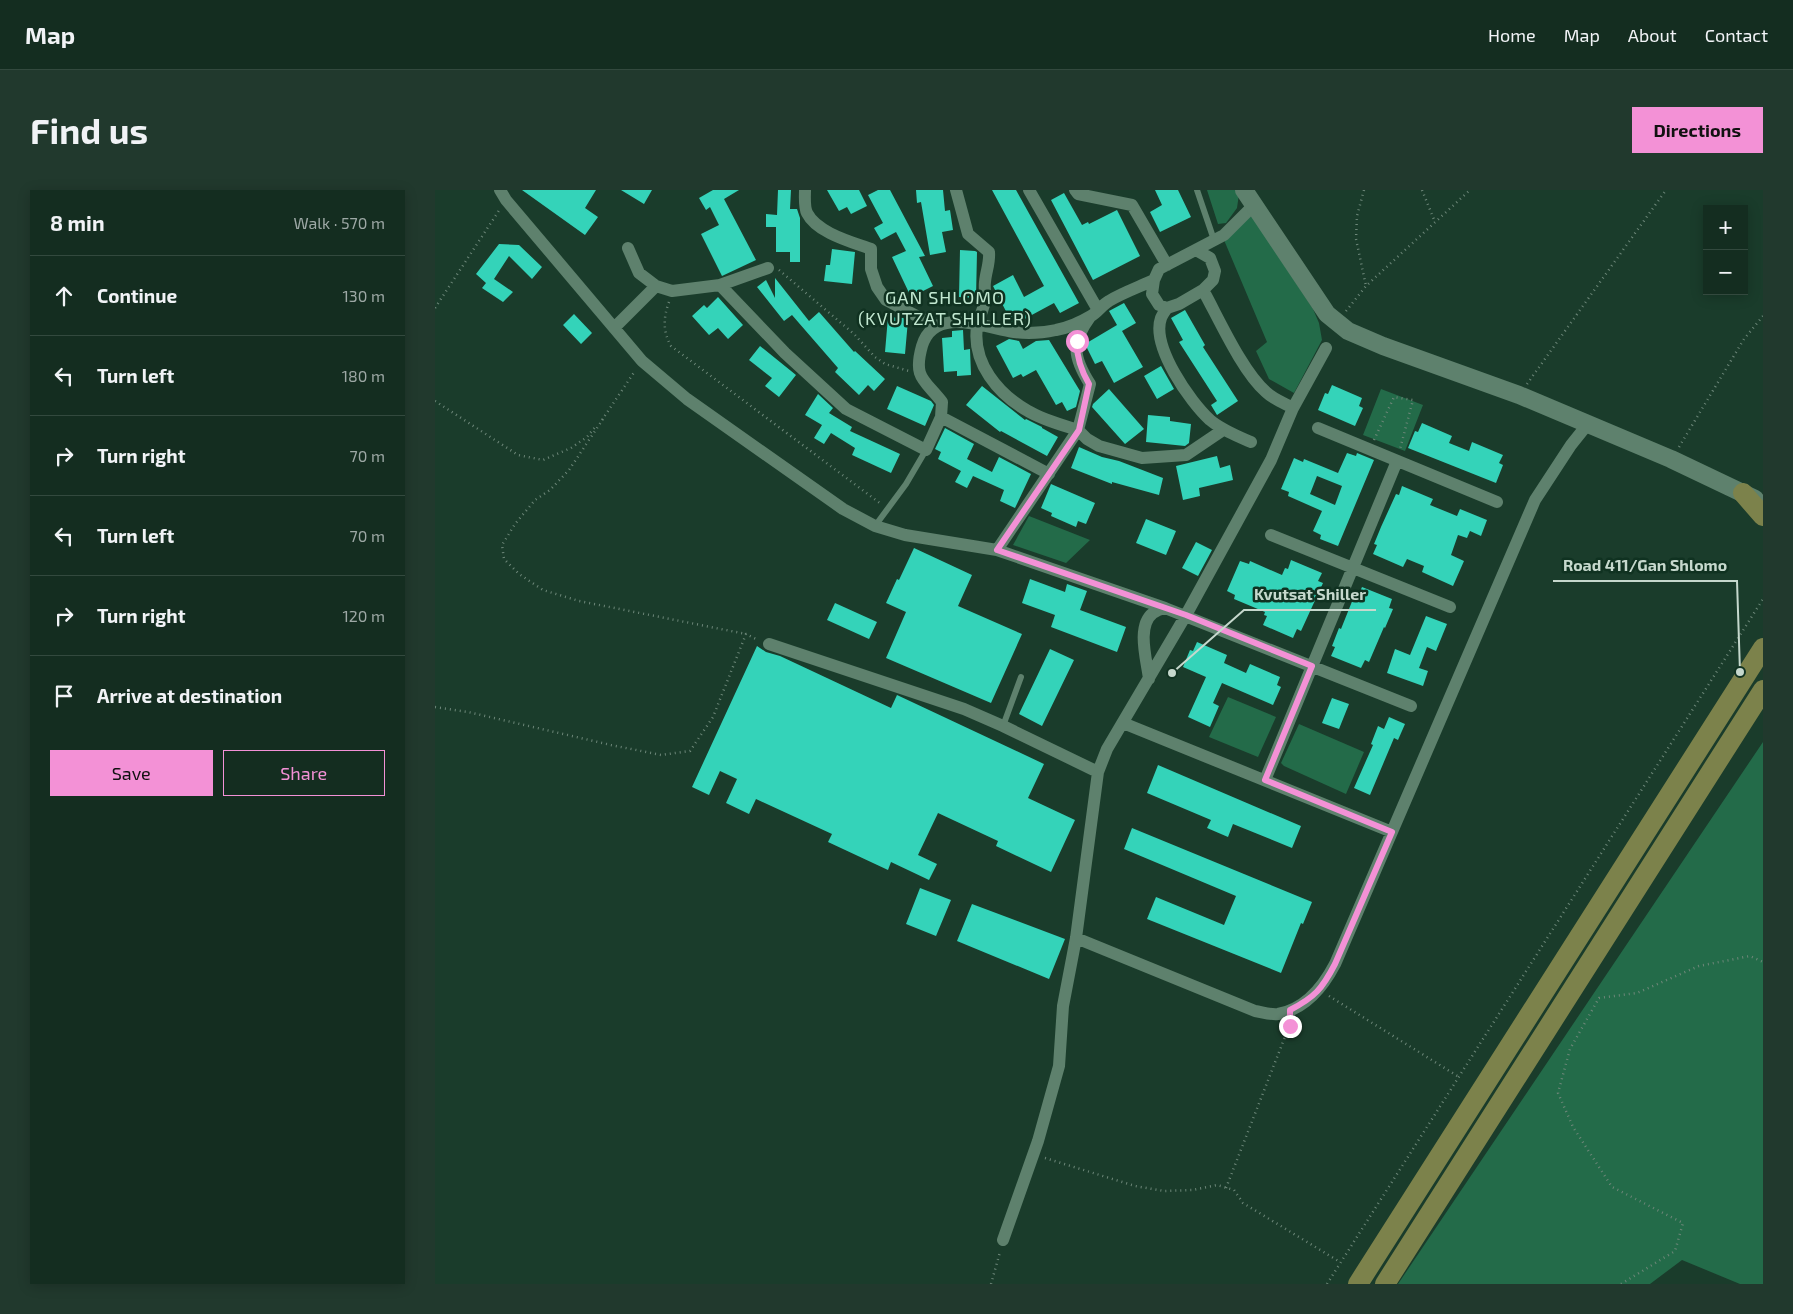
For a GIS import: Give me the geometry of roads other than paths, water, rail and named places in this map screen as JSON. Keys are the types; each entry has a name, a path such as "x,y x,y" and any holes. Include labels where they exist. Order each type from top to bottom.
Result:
{"main road":[{"path":"1743,493 1763,516"},
{"path":"1358,1284 1763,648"},
{"path":"1385,1284 1763,690"}],"street":[{"path":"805,190 807,212 814,223 835,236 871,249 871,269 877,288 886,300 936,326"},
{"path":"956,190 968,234 989,252 990,262 985,282 985,300 976,336 978,352 993,382 1009,398 1028,411 1079,430 1099,446 1142,458 1186,455 1223,430"},
{"path":"1029,190 1095,313"},
{"path":"1075,190 1078,194 1132,204 1167,265"},
{"path":"1244,190 1327,314 1348,331 1364,339 1519,395 1671,460 1763,503"},
{"path":"503,195 642,361 667,383 711,416 843,509 875,526 905,535 997,550 1186,615 1411,706"},
{"path":"1196,250 1210,258 1215,271 1213,280 1203,290 1179,304 1167,308 1159,305 1152,294 1154,280 1159,269 1224,235 1254,205"},
{"path":"627,248 639,273 656,286 672,291 720,285 768,268"},
{"path":"997,550 1079,430 1089,384 1077,353 1077,341 1080,331 1095,313 1109,301 1154,280"},
{"path":"720,285 785,353 846,409 926,450 941,417 942,402 919,372 919,359 923,343 929,332 936,326 946,322 970,322 1015,332 1036,333 1058,330 1095,313"},
{"path":"614,328 656,286"},
{"path":"1203,290 1244,365 1266,392 1293,408"},
{"path":"1167,308 1161,319 1162,347 1175,374 1193,402 1209,420 1223,430 1251,442"},
{"path":"1003,1240 1034,1154 1059,1066 1063,1006 1076,938 1098,772 1107,749 1186,615 1271,460 1293,408 1327,348"},
{"path":"941,417 1049,474"},
{"path":"1076,938 1255,1011 1277,1014 1290,1010 1309,1000 1319,990 1335,964 1535,500 1571,445 1587,425"},
{"path":"1318,428 1497,502"},
{"path":"1265,780 1397,461"},
{"path":"1271,536 1450,607"},
{"path":"1149,679 1143,641 1146,622 1153,613 1165,608"},
{"path":"769,644 964,710 1003,726 1098,772"},
{"path":"1123,722 1392,832"}],"lane":[{"path":"1197,190 1214,240"},
{"path":"875,526 906,484 926,450"},
{"path":"1003,726 1021,677"}],"place":[{"name":"Road 411/Gan Shlomo","path":"1740,672"},
{"name":"Kvutsat Shiller","path":"1172,673"}],"district":[{"name":"GAN SHLOMO (KVUTZAT SHILLER)","path":"945,307"}]}
